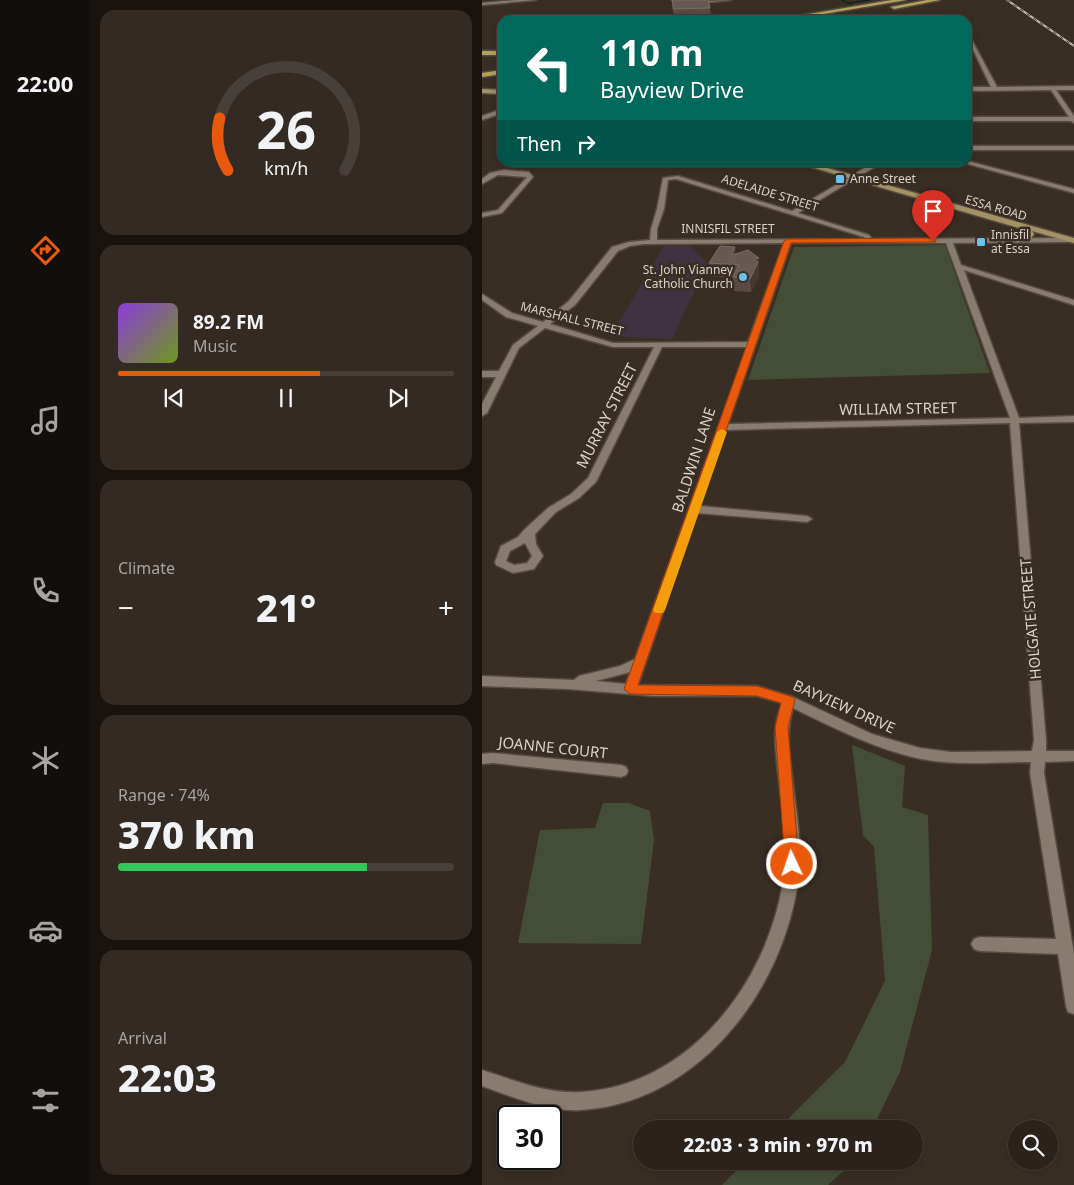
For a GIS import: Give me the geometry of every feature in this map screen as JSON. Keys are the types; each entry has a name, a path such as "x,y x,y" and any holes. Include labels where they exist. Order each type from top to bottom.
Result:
{"highway":[{"path":"808,15 903,0"},
{"path":"844,15 938,0"},
{"path":"482,53 497,53"},
{"path":"482,75 497,73"}],"main road":[{"path":"482,92 497,94"},
{"name":"ESSA ROAD","path":"814,167 1072,241"},
{"path":"1019,240 1027,238 1030,234 1022,227"}],"street":[{"path":"482,4 534,0"},
{"path":"674,0 690,3 729,0"},
{"path":"972,42 995,88"},
{"path":"972,89 1074,88"},
{"path":"1053,89 1073,119"},
{"path":"482,118 497,113"},
{"path":"972,119 1073,119"},
{"path":"972,148 1074,148"},
{"path":"972,164 1074,192"},
{"path":"794,212 871,167"},
{"path":"482,182 490,174 500,172 529,174 530,177 500,212 482,215"},
{"name":"ADELAIDE STREET","path":"654,242 652,226 661,209 665,179 676,177 867,236 870,241"},
{"name":"HOLGATE STREET","path":"949,240 1014,421 1040,740 1037,773 1074,1006"},
{"name":"INNISFIL STREET","path":"482,413 516,347 572,303 615,249 629,244 654,242 788,241 1072,241"},
{"name":"BALDWIN LANE","path":"630,689 724,427 788,241"},
{"path":"958,266 1074,303"},
{"name":"MARSHALL STREET","path":"482,296 509,315 613,345 751,344"},
{"name":"MURRAY STREET","path":"529,531 552,510 575,496 592,480 659,345"},
{"path":"482,374 501,374"},
{"name":"WILLIAM STREET","path":"724,427 1074,419"},
{"path":"695,509 807,519"},
{"path":"568,684 623,670 641,661"},
{"name":"BAYVIEW DRIVE","path":"482,681 568,684 630,689 757,691 788,700 869,738 920,753 952,757 1074,756"},
{"path":"482,1078 538,1097 581,1101 612,1097 661,1079 708,1045 729,1021 752,989 771,950 780,928 790,882 791,844 781,727 788,700"},
{"name":"JOANNE COURT","path":"482,759 493,758 620,772"},
{"path":"979,944 1064,947"}],"shaded area":[{"path":"664,246 689,246 708,263 672,339 611,336"}],"green space":[{"path":"945,245 990,373 748,380 794,247"},
{"path":"852,745 905,766 902,807 928,815 932,950 900,1072 876,1120 787,1120 845,1062 885,981 874,847 863,835"},
{"path":"603,803 629,803 650,811 654,840 641,944 518,943 540,830 595,828"},
{"path":"737,1170 844,1170 828,1185 722,1185"}],"building":[{"path":"672,0 708,0 710,8 674,9"},
{"path":"720,246 735,247 732,255 748,250 759,258 754,259 758,262 750,279 733,277 739,265 709,263"}],"waterway":[{"path":"842,0 852,5"},
{"path":"849,3 870,0"}],"railway":[{"path":"1007,0 1074,46"}],"slow traffic":[{"path":"659,610 722,432"}],"place":[{"name":"Anne Street","path":"840,179"},
{"name":"Innisfil at Essa","path":"981,242"},
{"name":"St. John Vianney Catholic Church","path":"743,277"}],"route":[{"path":"792,864 781,727 788,700 757,691 653,691 630,689 701,493 724,427 729,405 788,241 933,241"}]}
